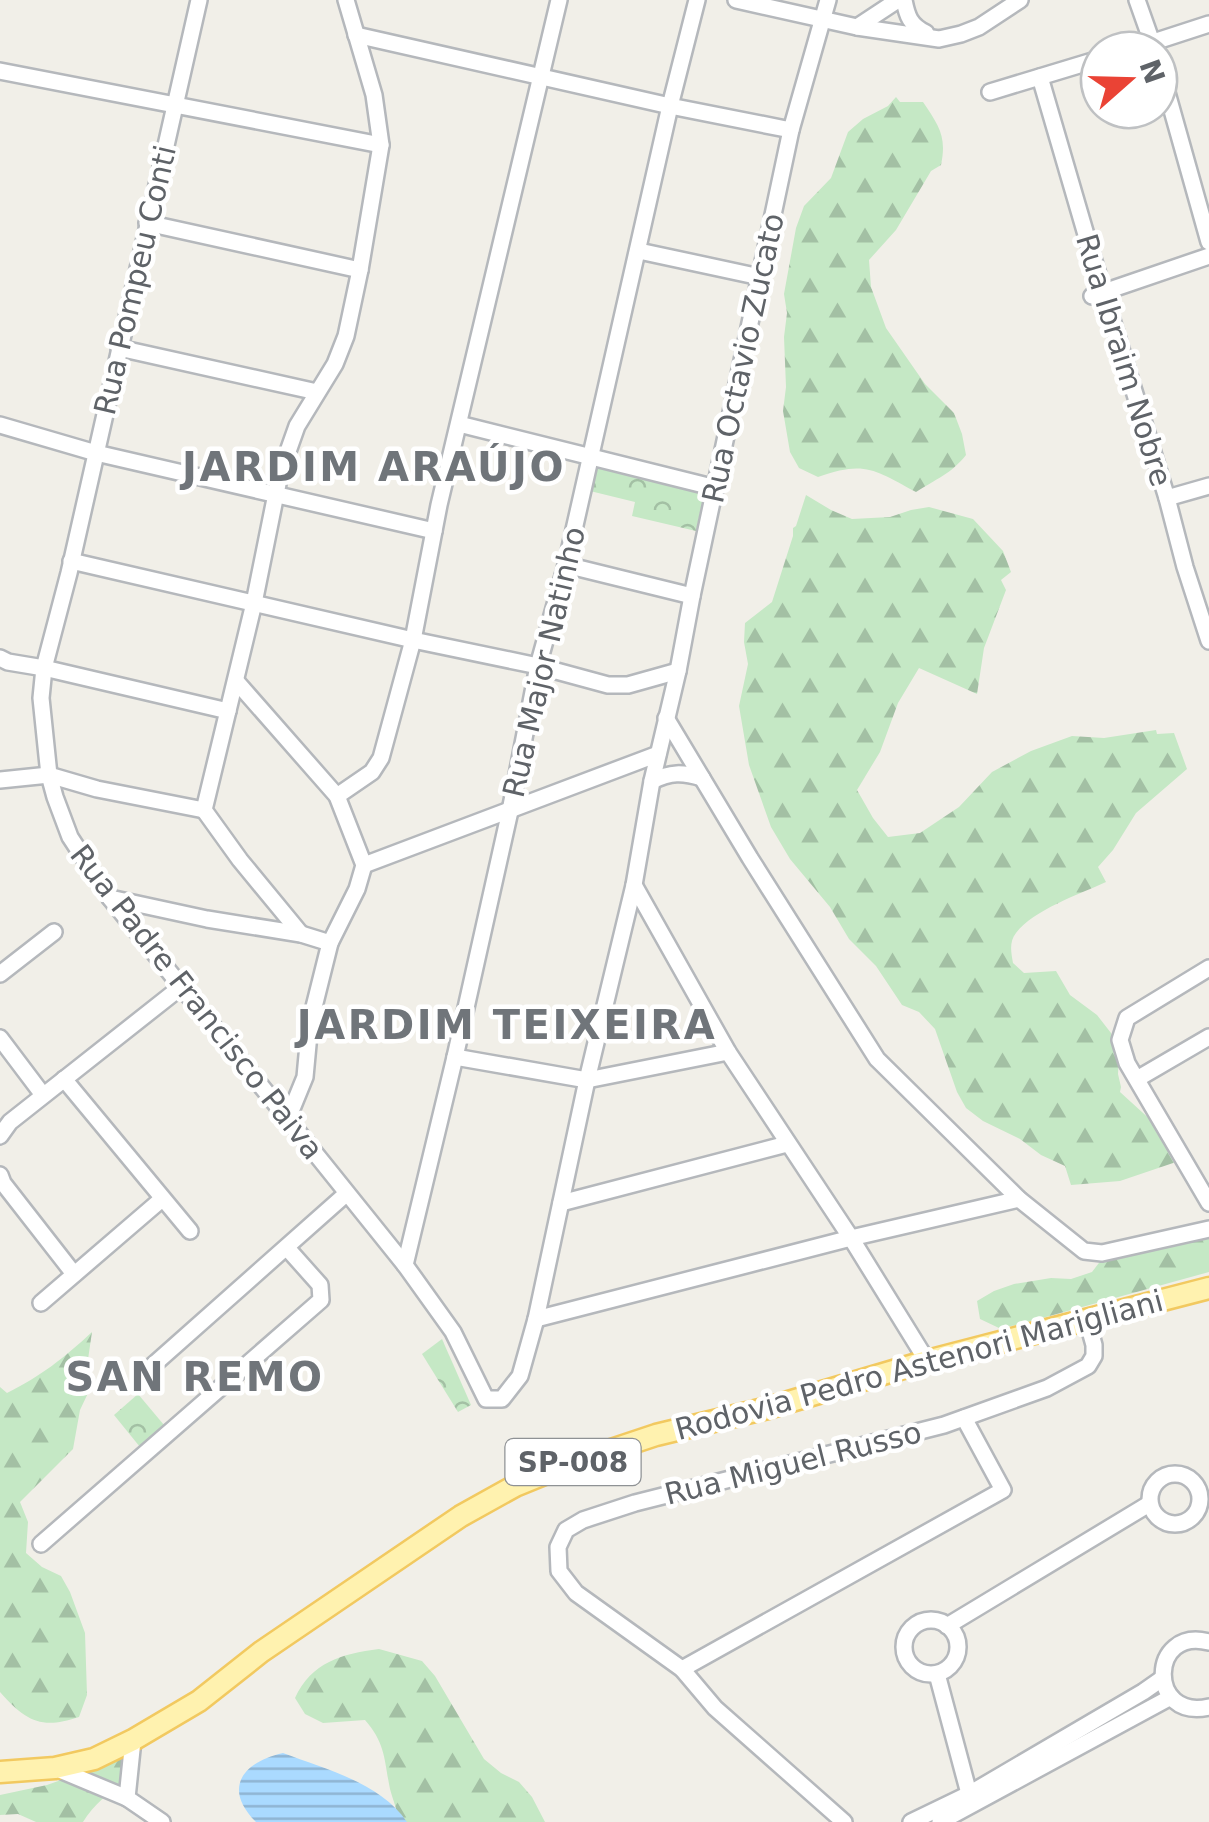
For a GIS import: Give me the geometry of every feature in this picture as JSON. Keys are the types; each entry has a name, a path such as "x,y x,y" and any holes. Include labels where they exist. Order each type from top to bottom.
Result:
{"main road":[{"name":"Rodovia Pedro Astenori Marigliani","path":"0,1772 55,1768 94,1759 133,1740 199,1701 261,1652 461,1516 515,1486 569,1464 656,1435 768,1408 926,1361 1086,1320 1206,1295"}],"street":[{"name":"Rua Pompeu Conti","path":"71,561 200,0"},
{"path":"204,810 280,474 297,426 335,364 346,336 360,270 380,144 374,95 346,0"},
{"path":"337,796 372,772 381,758 413,640 458,424 559,0"},
{"name":"Rua Major Natinho","path":"405,1266 510,811 538,666 566,565 697,0"},
{"path":"736,0 857,27 938,38 979,28 1020,0"},
{"name":"Rua Octavio Zucato","path":"486,1399 502,1400 520,1376 536,1320 634,885 652,781 791,130 828,0"},
{"path":"857,27 901,0 912,25 938,38"},
{"path":"1137,0 1148,30"},
{"path":"1179,36 1209,24"},
{"path":"356,34 791,130"},
{"path":"990,92 1079,65"},
{"path":"0,71 380,144"},
{"name":"Rua Ibraim Nobre","path":"1040,78 1098,294 1167,498 1209,641"},
{"path":"1178,130 1209,242"},
{"path":"147,223 360,270"},
{"path":"639,251 760,276"},
{"path":"1098,294 1209,256"},
{"path":"119,348 317,392"},
{"path":"458,424 716,488"},
{"path":"0,425 96,453 434,531"},
{"path":"1167,498 1209,486"},
{"path":"71,561 608,684 628,685 678,671"},
{"name":"Rua Padre Francisco Paiva","path":"71,561 44,668 42,698 48,775 70,837 110,898 405,1266 453,1332 486,1399"},
{"path":"566,565 692,596"},
{"path":"0,658 228,711"},
{"path":"236,681 337,796 364,865 357,889 330,943 310,1023 306,1077 288,1121"},
{"path":"666,718 877,1059 1019,1199 1084,1251 1102,1253 1209,1229"},
{"path":"364,865 658,754"},
{"path":"652,781 674,772 702,778"},
{"path":"0,780 48,775 204,810 302,934"},
{"path":"634,885 728,1052 851,1238 926,1361"},
{"path":"110,898 302,934 330,943"},
{"path":"0,974 54,932"},
{"path":"1209,968 1127,1018 1120,1040 1137,1080 1209,1203"},
{"path":"0,1136 10,1122 181,987"},
{"path":"1137,1080 1209,1037"},
{"path":"0,1038 43,1095"},
{"path":"455,1057 587,1080 728,1052"},
{"path":"66,1081 190,1231"},
{"path":"561,1204 787,1144"},
{"path":"1192,1174 1209,1163"},
{"path":"0,1176 74,1274"},
{"path":"142,1375 346,1194"},
{"path":"536,1320 1019,1199"},
{"path":"42,1303 162,1200"},
{"path":"42,1544 321,1300 320,1286 287,1248"},
{"name":"Rua Miguel Russo","path":"844,1822 715,1708 682,1669 576,1593 559,1571 558,1546 566,1530 635,1503 944,1425 1048,1388 1088,1366 1094,1356 1086,1320"},
{"path":"682,1669 1003,1490 964,1418"},
{"path":"1180,1474 1194,1483 1202,1519 1164,1523 1152,1512 1150,1504 1157,1481 1180,1474"},
{"path":"947,1626 1150,1504"},
{"path":"924,1621 947,1626 958,1643 956,1658 945,1671 928,1674 911,1666 906,1658 905,1640 909,1632 924,1621"},
{"path":"1209,1642 1194,1640 1178,1645 1166,1659 1163,1678 1171,1696 1189,1708 1209,1706"},
{"path":"937,1674 971,1799"},
{"path":"940,1822 1163,1678"},
{"path":"910,1822 971,1799 1171,1696"},
{"path":"127,1798 133,1740"},
{"path":"55,1768 127,1798 162,1822"}],"green space":[{"path":"896,97 900,102 923,102 940,132 943,155 941,165 931,171 896,230 869,260 871,287 886,328 925,384 954,413 966,455 949,472 916,492 869,470 847,469 818,477 799,468 790,452 783,411 787,313 784,294 796,228 804,206 831,178 848,132"},
{"path":"596,464 705,489 696,531 632,516 635,502 590,491"},
{"path":"806,495 852,519 890,517 929,507 973,519 1003,551 1011,572 1001,580 1006,590 984,648 977,694 919,668 898,703 880,752 857,790 888,837 920,833 959,807 992,772 1031,751 1072,736 1104,738 1156,730 1157,734 1174,733 1187,769 1136,813 1098,867 1106,882 1034,917 1016,933 1011,947 1013,963 1024,973 1056,971 1070,995 1097,1015 1111,1033 1119,1054 1120,1092 1154,1123 1179,1161 1120,1181 1071,1185 1065,1166 966,1108 935,1029 919,1012 902,1005 876,966 849,939 830,907 790,859 771,827 749,765 739,706 748,664 745,623 772,602"},
{"path":"1209,1229 1209,1272 1017,1325 999,1328 980,1319 977,1301 994,1291 1051,1278 1071,1279 1092,1272 1105,1255"},
{"path":"92,1332 86,1373 89,1391 80,1410 73,1449 20,1502 28,1522 26,1553 61,1576 85,1633 87,1695 79,1717 44,1722 26,1716 0,1692 0,1387 7,1393 31,1380"},
{"path":"442,1339 471,1405 458,1412 422,1354"},
{"path":"138,1394 164,1425 140,1447 114,1415"},
{"path":"379,1649 422,1661 484,1759 519,1782 545,1822 398,1822 383,1753 365,1720 323,1723 305,1714 295,1698 310,1676 329,1662"},
{"path":"120,1759 134,1766 83,1822 36,1822 18,1814 0,1815 0,1795 47,1785"}],"water":[{"path":"283,1753 367,1787 396,1808 407,1822 256,1822 240,1798 242,1778 257,1763"}],"district":[{"name":"JARDIM ARAÚJO","path":"374,467"},
{"name":"JARDIM TEIXEIRA","path":"507,1025"},
{"name":"SAN REMO","path":"195,1377"}]}
